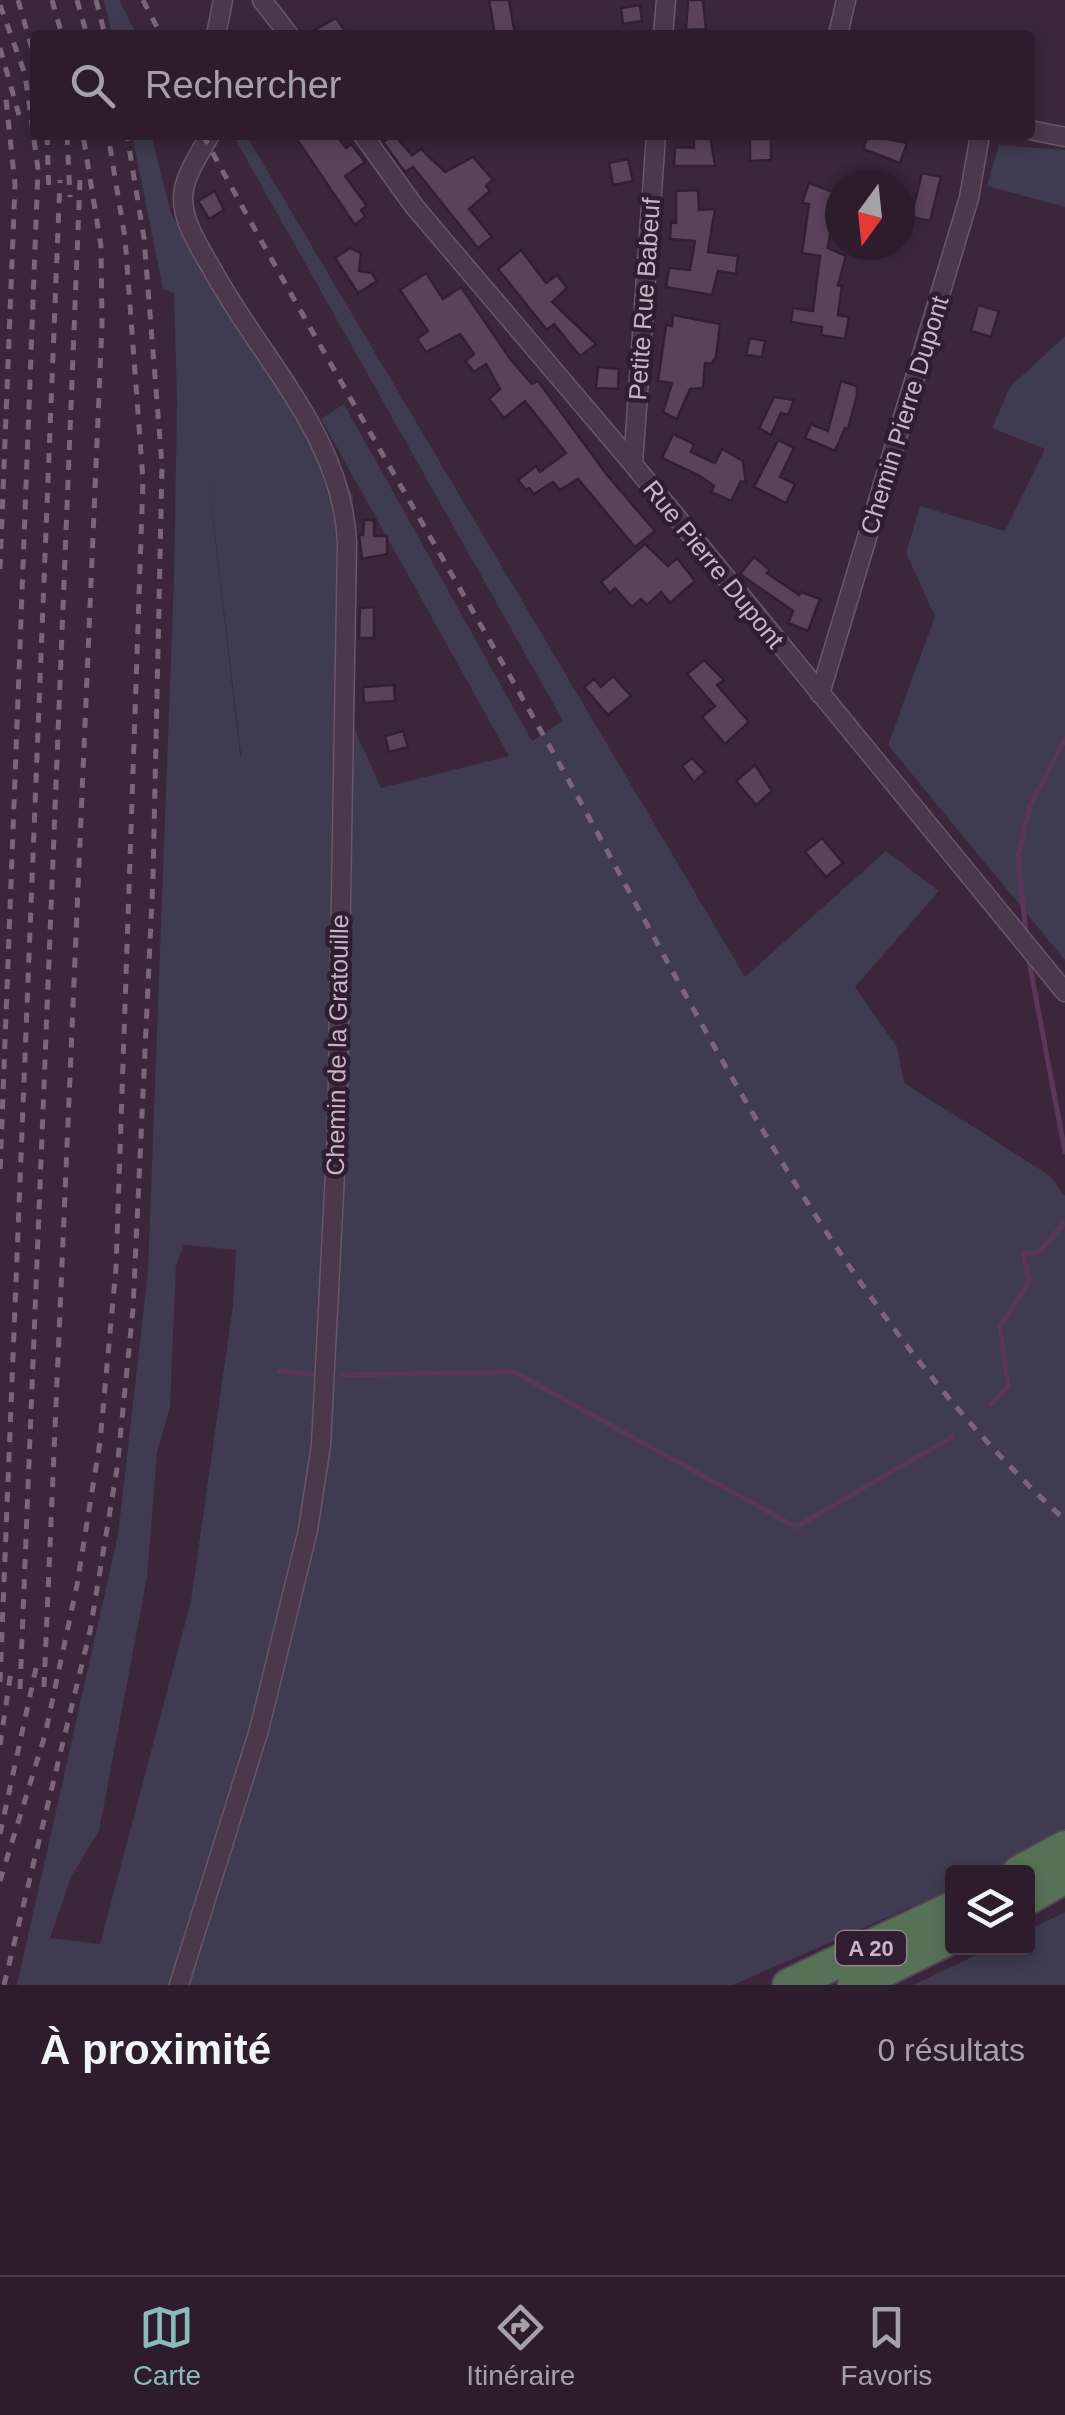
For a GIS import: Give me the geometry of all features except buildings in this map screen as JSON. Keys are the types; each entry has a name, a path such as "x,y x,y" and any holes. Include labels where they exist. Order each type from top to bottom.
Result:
{"highway":[{"path":"1032,1865 1065,1847"},
{"path":"1035,1894 1065,1878"},
{"name":"A 20","path":"789,1985 945,1911"},
{"name":"A 20","path":"854,1985 945,1940"}],"street":[{"path":"217,30 223,0"},
{"path":"262,0 285,30"},
{"path":"663,30 666,0"},
{"path":"839,30 846,0"},
{"path":"1035,131 1065,137"},
{"name":"Chemin de la Gratouille","path":"179,1985 258,1730 308,1530 321,1445 337,1135 347,562 344,509 328,455 240,320 185,213 184,187 208,140"},
{"name":"Rue Pierre Dupont","path":"368,140 414,206 633,464 1065,992"},
{"name":"Petite Rue Babeuf","path":"633,464 656,140"},
{"name":"Chemin Pierre Dupont","path":"820,694 968,198 979,140"}],"shaded area":[{"path":"104,0 119,0 134,30 111,30"},
{"path":"133,140 152,140 171,213 353,495 352,724 381,788 509,756 321,419 344,404 532,741 563,721 236,140 249,140 745,977 886,851 939,891 855,987 897,1047 904,1083 1049,1175 1065,1196 1065,1829 1002,1865 945,1865 945,1892 733,1985 17,1985 118,1535 148,1271 177,400 174,293 163,289","holes":["206,458 241,755 240,755","184,1245 236,1250 233,1305 191,1601 100,1944 50,1938 71,1877 99,1831 147,1578 157,1452 170,1407 176,1265"]},
{"path":"999,145 1065,150 1065,207 987,186"},
{"path":"1065,336 1065,960 888,745 935,616 906,553 920,506 1005,531 1045,449 992,428 1010,387"},
{"path":"1065,1912 1065,1985 913,1985 976,1955 1035,1955 1035,1927"}],"waterway":[{"path":"1026,934 1018,856 1030,806 1065,739"},
{"path":"1029,961 1065,1152"},
{"path":"991,1405 1008,1386 1000,1326 1029,1282 1024,1254 1038,1252 1065,1223"},
{"path":"279,1371 321,1375"},
{"path":"343,1375 514,1372 796,1527 952,1437"}],"railway":[{"path":"18,0 30,42"},
{"path":"52,0 61,30"},
{"path":"77,0 86,30"},
{"path":"96,0 104,30"},
{"path":"143,0 158,30"},
{"path":"0,5 25,74 30,111"},
{"path":"0,48 19,115"},
{"path":"0,569 15,185 6,99"},
{"path":"0,1174 38,169 34,140"},
{"path":"47,140 49,195"},
{"path":"67,140 70,197"},
{"path":"44,1687 102,325 101,246 84,140"},
{"path":"0,1881 45,1735 77,1585 100,1442 116,1268 143,480 125,238 109,140"},
{"path":"4,1985 90,1631 117,1469 133,1309 153,878 162,465 144,238 128,140"},
{"path":"206,140 785,1167 847,1263 913,1354 986,1440 1065,1520"},
{"path":"0,1682 60,180"},
{"path":"20,1689 80,180"},
{"path":"0,1834 36,1668"},
{"path":"0,1745 11,1671"}]}
